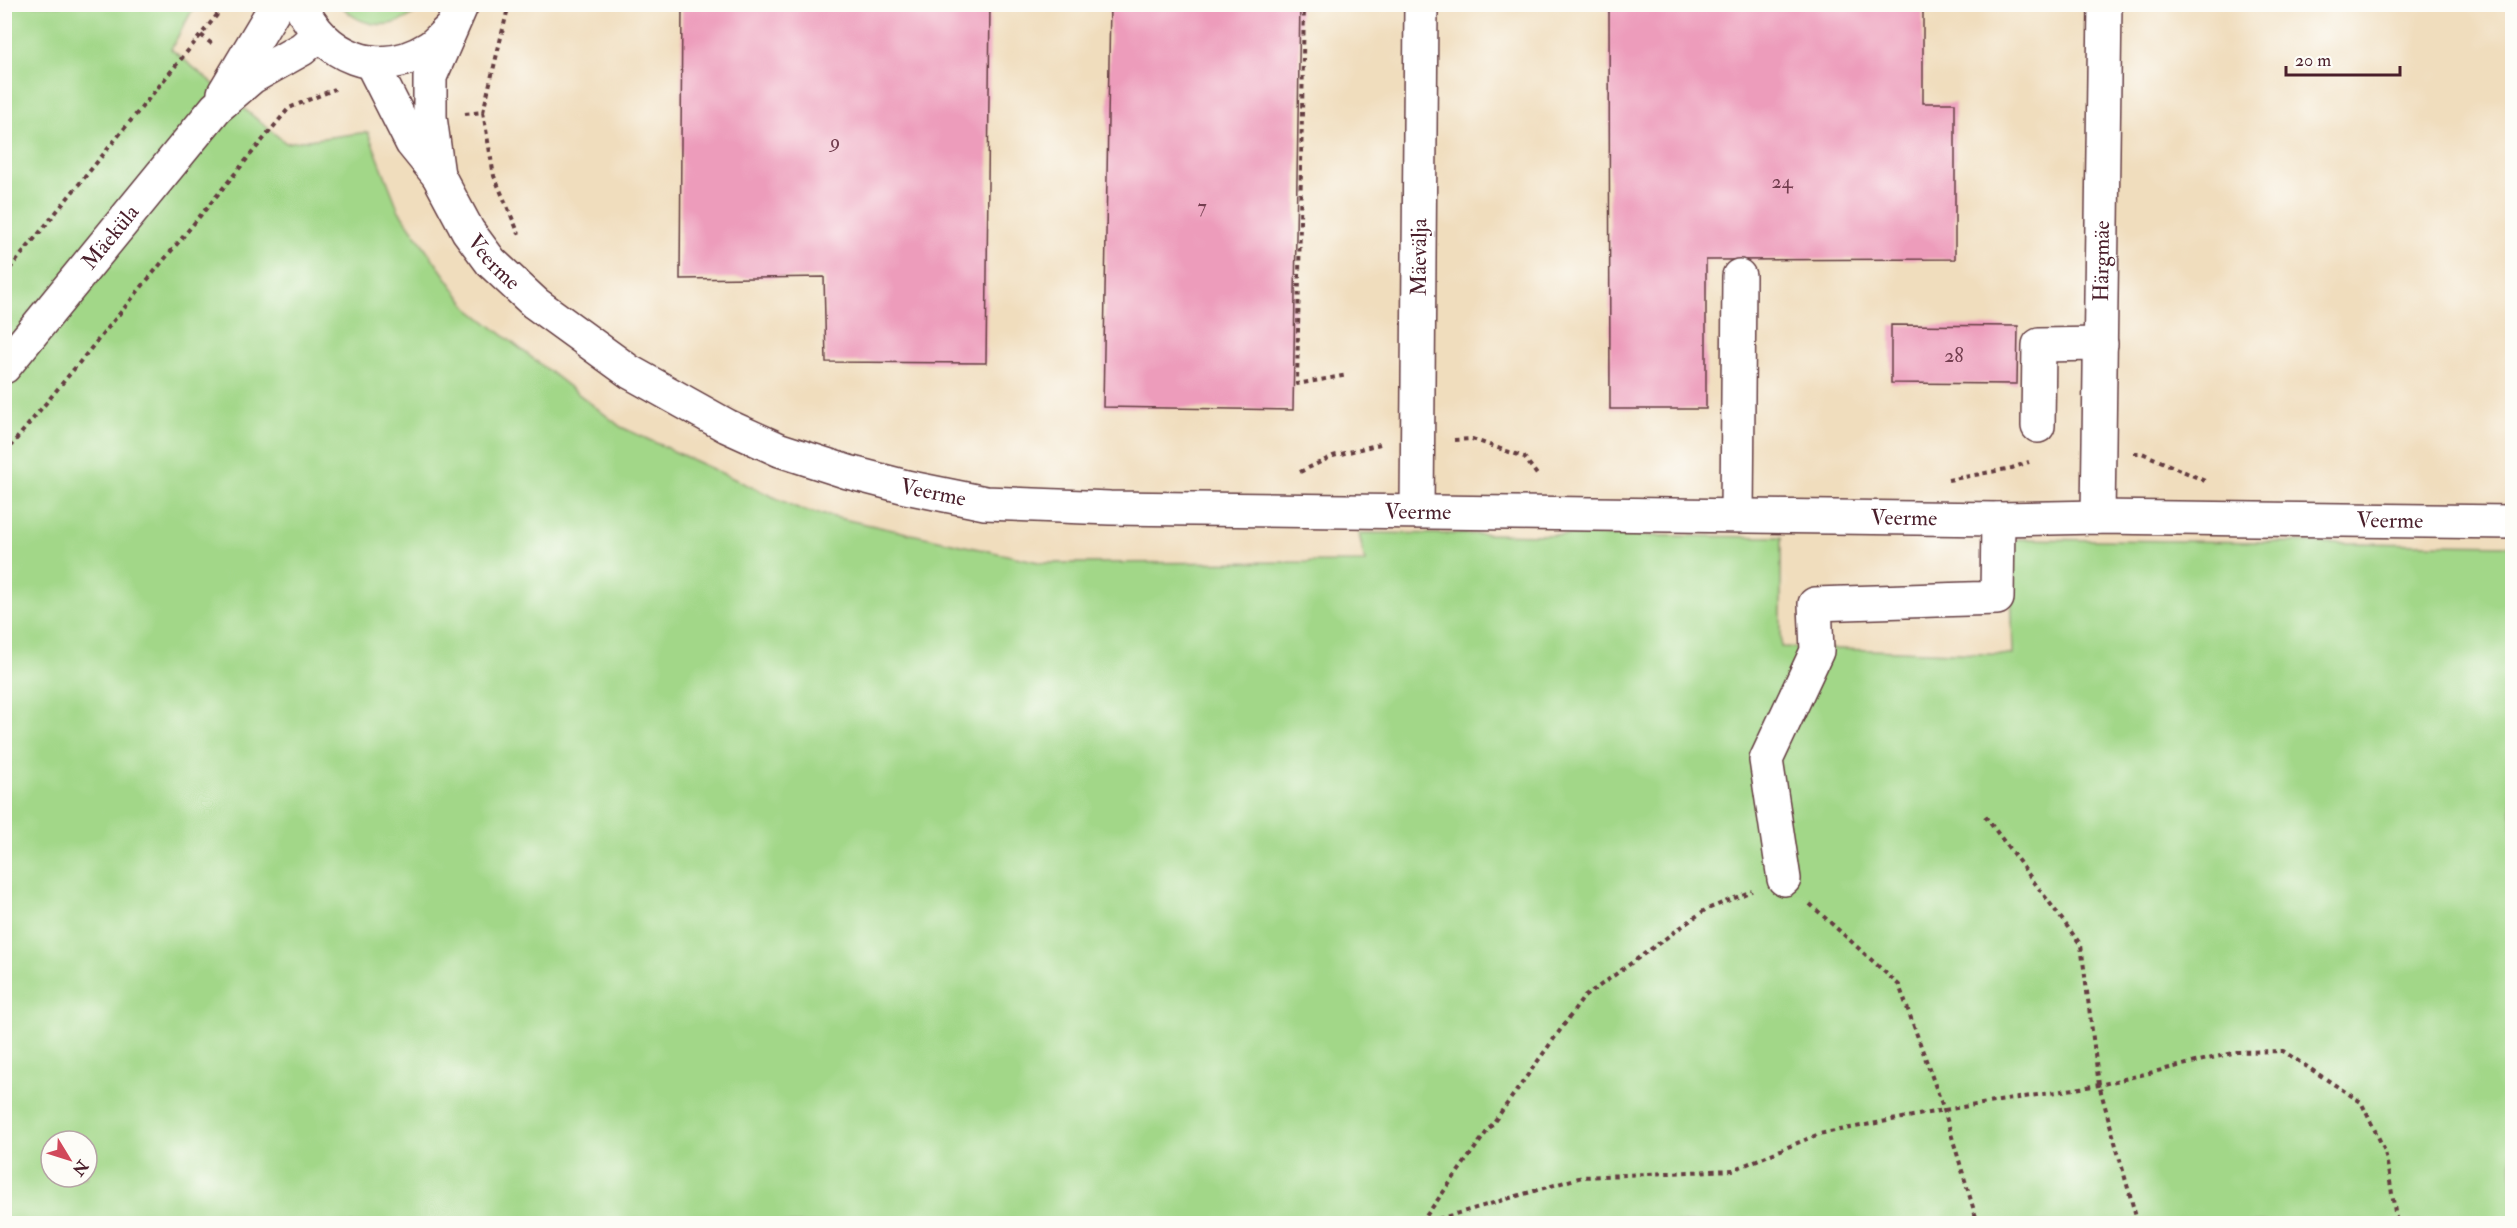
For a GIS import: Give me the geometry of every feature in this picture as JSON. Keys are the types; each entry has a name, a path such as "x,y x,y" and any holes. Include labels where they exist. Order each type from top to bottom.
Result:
{"street":[{"name":"Mäeküla","path":"216,108 238,66 277,4"},
{"path":"300,4 318,35 336,50 371,62 407,58 431,47 456,17"},
{"name":"Mäevälja","path":"1417,511 1421,4"},
{"name":"Härgmäe","path":"2098,517 2105,4"},
{"path":"438,175 430,117 430,76 456,17"},
{"name":"Mäeküla","path":"4,368 216,108 252,77 302,49 318,35"},
{"path":"371,62 412,143 438,175"},
{"name":"Veerme","path":"438,175 468,231 490,262 535,303 630,372 727,426 780,450 860,475 985,503 1110,508 1998,519 2098,517 2512,522"},
{"path":"1737,515 1739,276"},
{"path":"2038,426 2039,345 2101,344"},
{"path":"1784,879 1766,760 1817,651 1815,604 1997,598 1998,519"}],"path":[{"path":"4,276 226,4"},
{"path":"509,4 483,112 494,176 522,242"},
{"path":"1304,4 1297,384 1348,375"},
{"path":"4,454 290,108 340,87"},
{"path":"430,117 483,112"},
{"path":"1297,474 1333,456 1386,442 1472,439 1524,457 1541,480"},
{"path":"2099,453 2142,453 2214,485"},
{"path":"1945,480 2012,468 2039,459"},
{"path":"1985,816 2081,945 2099,1085 2138,1224"},
{"path":"1421,1223 1584,997 1705,910 1784,879 1899,985 1944,1110 1978,1224"},
{"path":"1421,1223 1582,1177 1733,1170 1820,1134 1944,1110 2099,1085 2237,1052 2283,1051 2361,1102 2385,1151 2397,1224"}],"green space":[{"path":"5,5 195,5 171,49 286,143 368,132 399,211 468,308 621,427 802,510 1043,563 1365,562 1359,533 1781,537 1781,647 2013,655 2010,546 2016,539 2512,545 2512,1223 5,1224"},
{"path":"341,5 422,5 403,20 382,24 360,20"}],"building":[{"path":"682,4 990,4 986,363 826,362 824,277 680,279"},
{"path":"1110,4 1300,4 1293,410 1103,407"},
{"path":"1609,5 1923,5 1923,103 1955,103 1955,259 1706,260 1706,409 1610,409"},
{"path":"1891,325 2018,326 2017,384 1891,383"}]}
